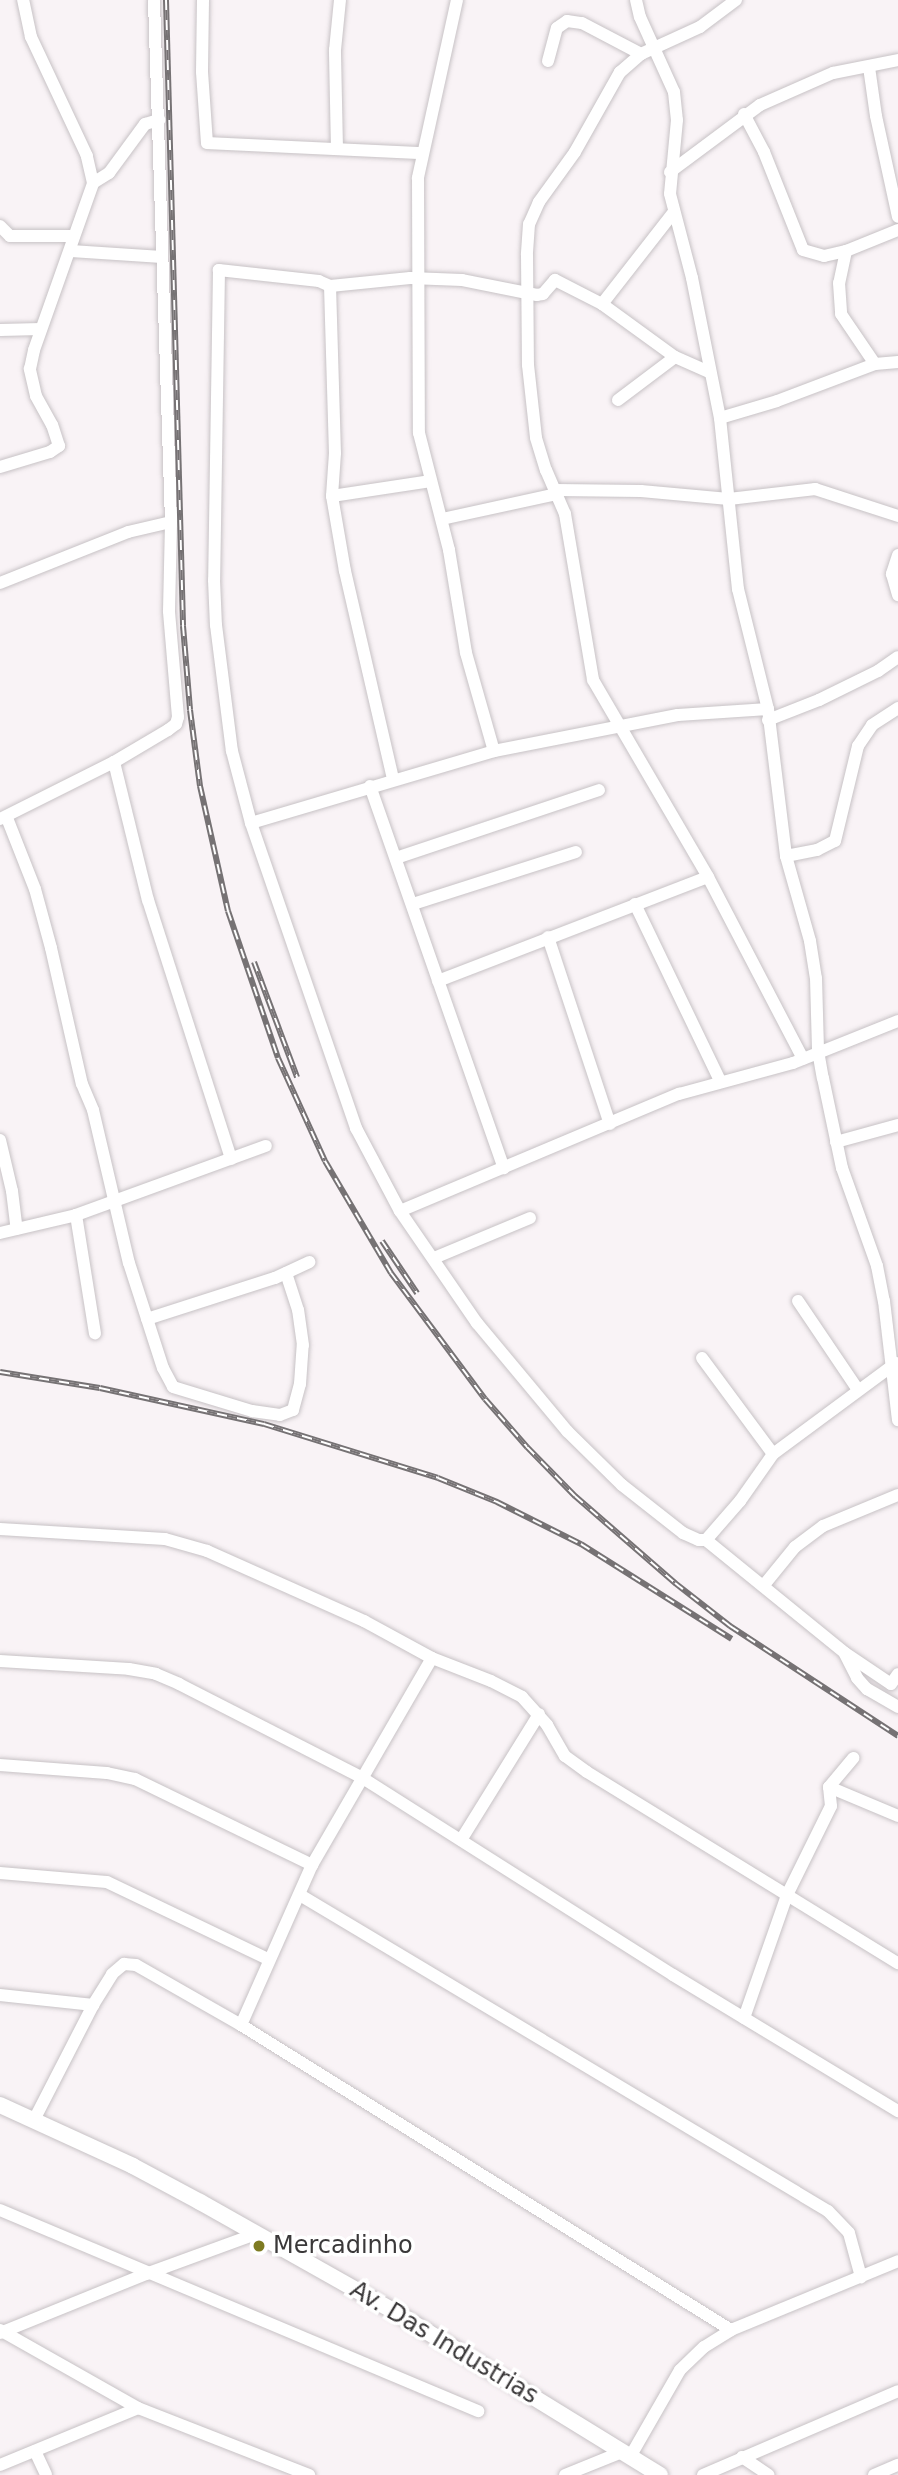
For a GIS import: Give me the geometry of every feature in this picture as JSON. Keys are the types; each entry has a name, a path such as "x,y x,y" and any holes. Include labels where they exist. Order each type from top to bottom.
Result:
{"main road":[{"name":"Av. Das Industrias","path":"0,2105 133,2166 256,2234 395,2312 660,2475"}],"street":[{"path":"0,467 50,452 59,446 52,425 31,384 30,369 41,329 93,183 87,156 31,37 23,11 23,0"},
{"path":"154,0 171,522 169,611 178,717 176,724 114,762 4,818 35,889 82,1084 93,1110 129,1263 173,1387 252,1410 285,1415 296,1405 303,1345 298,1310 286,1273"},
{"path":"203,0 202,72 207,143 423,153"},
{"path":"337,149 335,50 340,0"},
{"path":"457,0 418,178 419,433 442,519 466,653 494,751"},
{"path":"636,0 674,92 677,120 670,172 674,212 692,278 720,418 738,589 768,715 786,856 810,941 816,978 818,1051 836,1142 877,1265 894,1364 898,1420"},
{"path":"736,0 700,27 641,54 620,72 608,89 575,152 533,213 527,255 531,404 536,438 545,470 556,492 571,538 593,680 708,877 803,1059"},
{"path":"548,61 557,28 567,21 582,23 641,54"},
{"path":"670,172 744,114 833,73 898,60"},
{"path":"869,67 878,129 898,217"},
{"path":"744,114 764,152 803,250 824,256 846,251 898,230"},
{"path":"93,183 109,173 145,124 159,120"},
{"path":"602,304 674,212"},
{"path":"0,226 10,236 74,236"},
{"path":"71,251 162,257"},
{"path":"846,251 839,283 841,314 875,364"},
{"path":"709,372 676,357 602,304 555,280 541,295 480,282 417,278 330,286 319,281 230,271 217,273 216,625 232,751 251,823 356,1128 400,1211 477,1323 567,1432 622,1485 672,1525 699,1540 706,1540 845,1653 896,1682"},
{"path":"330,286 335,453 332,496 345,571 393,779"},
{"path":"0,330 41,329"},
{"path":"618,400 676,357"},
{"path":"720,418 777,401 875,364 898,362"},
{"path":"332,496 431,481"},
{"path":"442,519 556,492 641,491 729,499 815,489 898,516"},
{"path":"0,583 128,532 171,522"},
{"path":"898,555 892,574 898,595"},
{"path":"251,823 494,751 678,715 768,715 830,695 878,671 898,657"},
{"path":"786,856 817,850 835,841 858,746 872,725 898,708"},
{"path":"114,762 148,900 231,1159"},
{"path":"370,786 504,1168"},
{"path":"396,858 599,790"},
{"path":"413,904 576,852"},
{"path":"438,981 708,877"},
{"path":"635,904 720,1081"},
{"path":"548,937 610,1124"},
{"path":"400,1211 679,1094 773,1069 898,1021"},
{"path":"836,1142 898,1125"},
{"path":"0,1140 17,1229"},
{"path":"0,1233 76,1215 266,1146"},
{"path":"76,1215 95,1333"},
{"path":"434,1258 530,1218"},
{"path":"147,1319 286,1273 309,1262"},
{"path":"798,1301 858,1390"},
{"path":"702,1358 773,1454"},
{"path":"706,1540 740,1501 773,1454 894,1364"},
{"path":"764,1585 795,1547 823,1526 898,1495"},
{"path":"0,1529 165,1539 207,1551 363,1621 432,1658 522,1698 538,1714 565,1756 587,1772 898,1963"},
{"path":"845,1653 857,1678 867,1689 898,1707"},
{"path":"241,2025 312,1865 432,1658"},
{"path":"0,1661 129,1669 156,1674 361,1777 744,2018 898,2111"},
{"path":"461,1840 538,1714"},
{"path":"744,2018 787,1895 831,1806 829,1787 853,1758"},
{"path":"0,1766 94,1772 135,1779 312,1865"},
{"path":"829,1787 898,1816"},
{"path":"0,1873 107,1882 268,1959"},
{"path":"300,1895 828,2211 849,2233 861,2277"},
{"path":"34,2120 93,2005 113,1974 124,1964 136,1965 241,2025 731,2330"},
{"path":"0,1995 93,2005"},
{"path":"0,2210 146,2274 478,2410"},
{"path":"1,2331 256,2234"},
{"path":"565,2475 626,2455 680,2370 704,2347 731,2330 898,2261"},
{"path":"1,2331 138,2408 309,2475"},
{"path":"703,2475 898,2391"},
{"path":"0,2465 138,2408"},
{"path":"36,2451 46,2475"},
{"path":"742,2457 769,2475"},
{"path":"874,2475 898,2465"}],"railway":[{"path":"166,0 183,626 190,710 200,786 228,911 278,1058 325,1161 391,1273 485,1399 527,1447 575,1496 675,1583 730,1626 898,1736"},
{"path":"254,962 297,1077"},
{"path":"382,1241 417,1293"},
{"path":"0,1372 100,1388 264,1424 438,1478 497,1502 581,1544 732,1639"}],"place":[{"name":"Mercadinho","path":"259,2246"}]}
